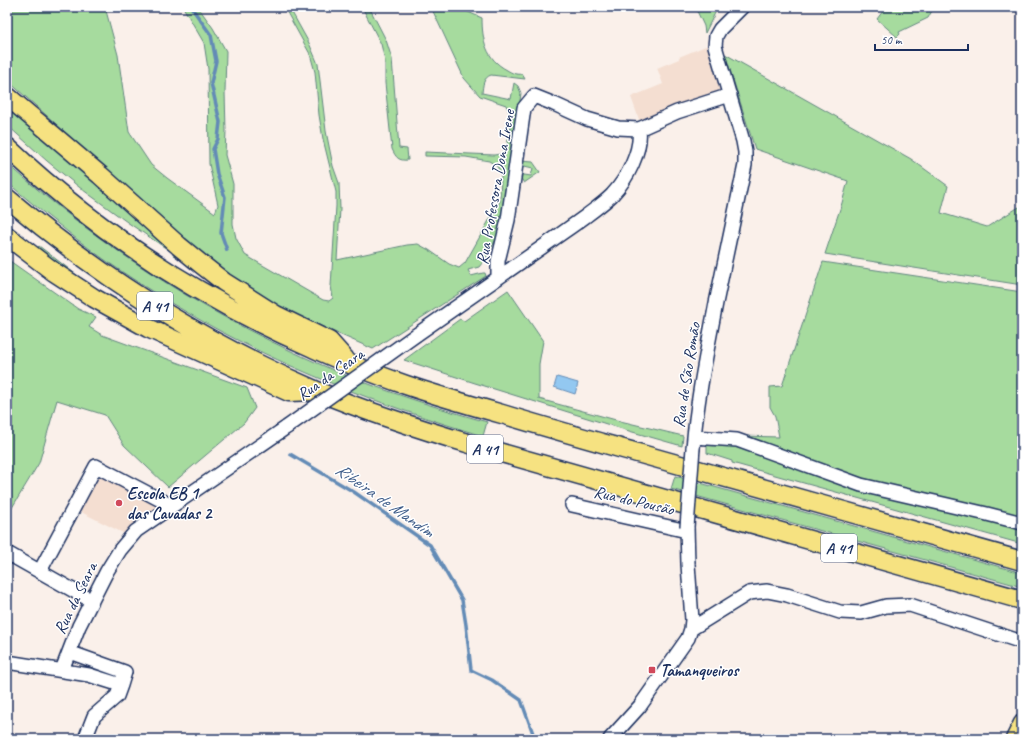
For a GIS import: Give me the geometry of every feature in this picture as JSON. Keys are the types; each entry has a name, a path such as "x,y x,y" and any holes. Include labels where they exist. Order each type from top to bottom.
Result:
{"highway":[{"path":"7,96 212,273 276,315 329,341 348,363"},
{"name":"A 41","path":"7,147 63,196 92,218 184,281 258,322 314,349 348,363 409,386 477,407 1022,561"},
{"name":"A 41","path":"7,198 74,252 114,280 166,313 212,340 317,391 397,421 477,446 1022,600"},
{"path":"7,236 54,272 94,298 148,328 289,392 317,391"}],"main road":[{"path":"1014,739 1022,723"}],"street":[{"name":"Rua de São Romão","path":"610,739 640,706 688,638 691,629 692,620 687,529 694,442 701,385 709,340 745,165 746,152 715,46 716,36 720,29 737,9"},
{"name":"Rua Professora Dona Irene","path":"498,278 498,261 508,220 524,108 534,96 588,119 618,128 639,129 676,112 730,95"},
{"name":"Rua da Seara","path":"62,670 79,626 107,572 120,550 136,531 565,232 600,205 611,196 628,172 634,159 640,137 639,129"},
{"path":"694,442 737,440 861,485 1022,523"},
{"path":"40,571 96,466 172,506"},
{"name":"Rua do Pousão","path":"572,505 687,529"},
{"path":"7,553 92,601"},
{"path":"691,629 749,593 767,591 787,594 840,612 862,613 886,606 910,605 1022,642"},
{"path":"69,652 125,672 122,685 117,696 94,716 85,739"},
{"path":"7,662 89,675 122,685"}],"shaded area":[{"path":"713,43 728,93 641,125 631,97 663,84 657,68"},
{"name":"Escola EB 1 das Cavadas 2","path":"99,471 159,506 153,514 127,535 77,510"}],"green space":[{"path":"7,7 105,7 118,55 129,132 151,165 215,213 218,205 209,164 208,69 204,43 183,7 198,7 213,28 226,51 225,155 233,184 233,224 236,238 245,255 323,300 329,301 333,298 331,286 336,192 323,139 315,72 310,54 284,7 289,7 309,43 318,64 326,131 333,166 339,183 340,209 337,260 418,244 449,264 459,268 465,263 500,201 501,175 497,166 489,161 466,157 425,156 425,152 501,154 507,145 512,119 506,105 480,96 464,78 431,7 460,7 461,9 482,18 484,41 490,55 500,66 512,73 522,74 525,79 491,75 486,78 483,85 482,93 511,99 514,83 518,86 521,93 504,224 486,258 479,267 468,270 471,276 485,273 486,276 373,349 318,325 317,326 276,305 226,273 193,247 7,80"},
{"path":"362,7 369,7 386,40 392,59 399,148 407,149 408,160 398,158 392,149 385,83 385,61 381,44"},
{"path":"704,7 718,7 705,33 704,26 697,11"},
{"path":"886,7 934,7 928,18 899,32 900,34 897,37 877,19"},
{"path":"725,54 911,159 948,186 941,213 987,227 1019,207 1022,210 1022,285 825,254 848,181 755,149"},
{"path":"7,107 56,145 187,263 173,255 173,253 127,222 79,187 47,161 7,125"},
{"path":"521,161 533,162 540,172 524,183 518,174 531,176 533,168 520,165"},
{"path":"7,163 83,226 164,281 206,307 293,352 338,372 412,399 487,422 483,436 332,384 259,351 188,313 140,284 108,262 28,200 7,182"},
{"path":"7,223 37,248 39,246 78,276 117,302 106,300 7,227"},
{"path":"7,259 78,309 96,317 89,327 102,335 247,388 255,408 244,423 168,487 124,445 105,415 57,400 39,463 7,516"},
{"path":"823,262 1022,292 1022,518 864,481 743,436 779,437 775,416 770,407 770,387 782,386"},
{"path":"508,290 543,341 539,364 539,399 683,436 682,446 629,431 404,360 460,319 464,321"},
{"path":"723,443 1022,527 1022,544 732,463 732,461 707,453 707,445"},
{"path":"675,476 1022,573 1022,587 671,489"}],"water":[{"path":"557,377 578,383 575,394 554,387"}],"waterway":[{"name":"Ribeira de Mandim","path":"191,7 211,35 216,61 211,83 220,122 218,139 213,149 217,174 225,197 221,233 227,250"},
{"name":"Ribeira de Mandim","path":"290,454 354,492 430,545 462,600 471,670 492,680 521,700 535,739"}],"place":[{"name":"Escola EB 1 das Cavadas 2","path":"119,503"},
{"name":"Tamanqueiros","path":"652,670"}]}
